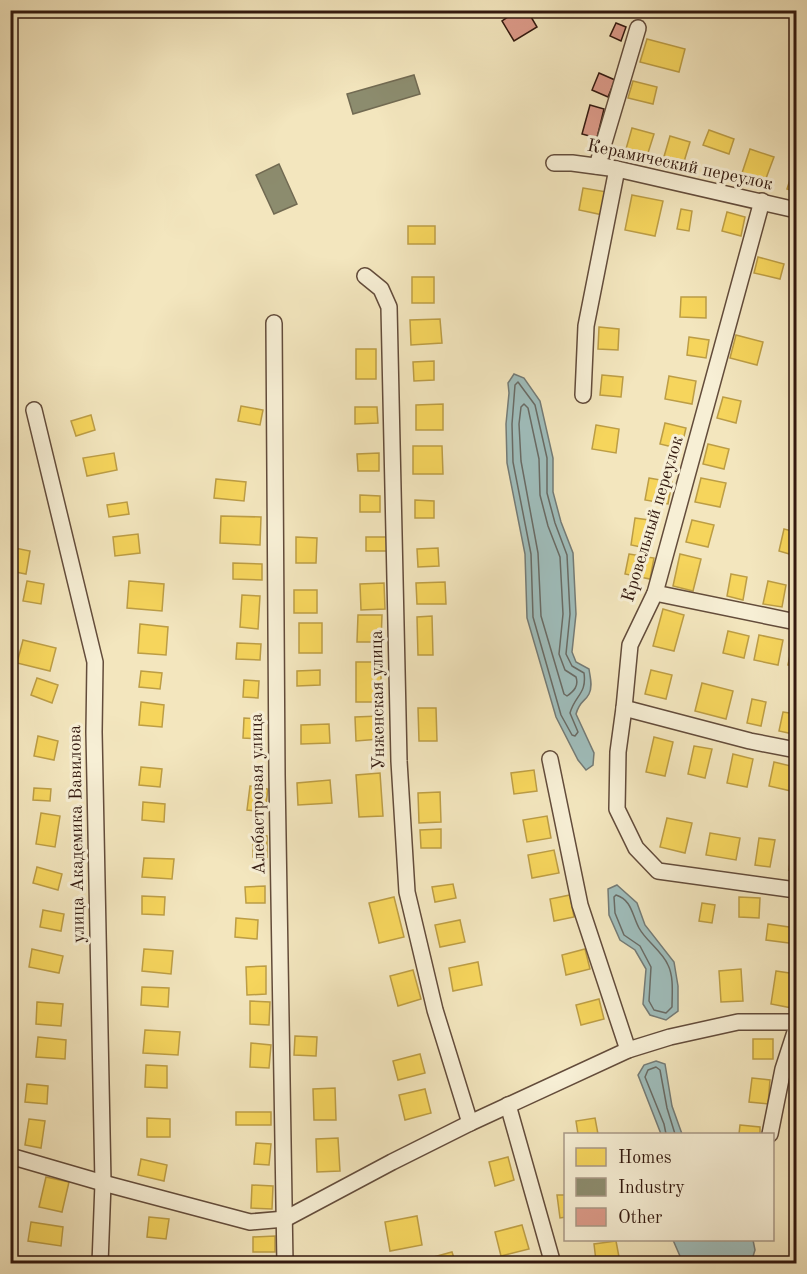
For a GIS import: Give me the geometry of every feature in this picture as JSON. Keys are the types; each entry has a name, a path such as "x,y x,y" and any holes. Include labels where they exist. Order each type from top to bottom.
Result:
{"street":[{"path":"597,166 638,28"},
{"name":"Керамический переулок","path":"554,163 617,169 796,210"},
{"path":"583,395 586,326 617,169"},
{"name":"Кровельный переулок","path":"762,201 655,593 630,645 618,752 617,809 636,848 658,871 796,890"},
{"name":"Унженская улица","path":"365,276 381,289 389,307 399,761 407,892 435,1010 470,1123"},
{"name":"Алебастровая улица","path":"274,323 277,775 285,1263"},
{"name":"улица Академика Вавилова","path":"34,410 95,662 94,744 103,1183 100,1263"},
{"path":"655,593 796,622"},
{"path":"624,708 750,741 796,750"},
{"path":"550,759 580,905 628,1050"},
{"path":"10,1156 250,1222 285,1219 470,1123 628,1050 670,1037 738,1022 796,1022"},
{"path":"770,1133 783,1069 796,1029"},
{"path":"508,1105 553,1263"}],"water":[{"path":"514,374 524,378 540,401 553,458 553,492 573,553 576,614 572,652 576,662 589,669 591,682 589,694 579,706 576,714 594,753 593,765 586,770 578,760 556,717 527,618 525,554 507,463 508,383"},
{"path":"617,885 637,903 645,925 674,962 678,986 678,1011 666,1020 650,1015 643,1004 646,969 635,950 620,940 609,915 608,889"},
{"path":"656,1061 665,1064 672,1106 682,1133 661,1133 638,1075 644,1065"},
{"path":"673,1241 753,1241 755,1250 751,1263 683,1263"}],"building: Homes":[{"path":"647,39 685,49 679,72 640,62"},
{"path":"633,81 657,87 653,104 628,98"},
{"path":"632,128 654,134 647,156 626,149"},
{"path":"709,130 734,139 729,154 703,145"},
{"path":"670,136 690,142 683,165 663,160"},
{"path":"750,149 774,157 765,181 742,173"},
{"path":"796,164 796,192 787,189"},
{"path":"583,188 607,192 603,215 579,210"},
{"path":"632,195 663,201 655,236 625,230"},
{"path":"681,209 692,211 689,231 677,229"},
{"path":"727,212 745,217 741,236 722,231"},
{"path":"408,226 435,226 435,244 408,244"},
{"path":"758,257 784,264 780,279 754,273"},
{"path":"412,277 434,277 434,303 412,303"},
{"path":"681,297 706,297 706,318 680,317"},
{"path":"440,319 442,343 411,345 410,320"},
{"path":"599,327 619,329 618,350 598,349"},
{"path":"736,335 763,342 757,365 730,358"},
{"path":"689,337 709,340 706,358 687,355"},
{"path":"356,349 376,349 376,379 356,379"},
{"path":"434,361 434,380 414,381 413,362"},
{"path":"602,375 623,377 621,397 600,395"},
{"path":"669,376 696,381 692,404 665,399"},
{"path":"723,397 741,401 736,423 717,418"},
{"path":"443,404 443,430 416,430 416,405"},
{"path":"241,406 263,410 260,425 238,421"},
{"path":"355,407 377,407 378,423 355,424"},
{"path":"91,415 95,430 76,436 71,421"},
{"path":"665,423 686,428 681,449 660,444"},
{"path":"596,425 619,429 616,453 592,449"},
{"path":"708,444 729,449 724,469 703,464"},
{"path":"413,446 442,446 443,474 413,474"},
{"path":"114,453 117,470 87,476 83,458"},
{"path":"379,453 379,471 358,471 357,454"},
{"path":"649,478 672,482 668,504 645,500"},
{"path":"701,478 726,483 720,507 695,502"},
{"path":"216,479 246,482 244,501 214,498"},
{"path":"360,495 380,496 380,512 360,512"},
{"path":"415,500 434,501 434,518 415,518"},
{"path":"127,502 129,514 109,517 107,505"},
{"path":"221,516 261,517 260,545 220,543"},
{"path":"635,518 656,521 651,549 631,545"},
{"path":"692,520 714,525 708,547 686,542"},
{"path":"784,529 796,532 796,556 779,551"},
{"path":"138,534 140,553 115,556 113,537"},
{"path":"296,537 317,538 316,563 296,563"},
{"path":"366,537 387,537 388,551 366,551"},
{"path":"10,547 30,551 26,574 10,571"},
{"path":"438,548 439,566 418,567 417,549"},
{"path":"629,554 654,558 650,579 625,574"},
{"path":"680,554 701,559 693,591 673,586"},
{"path":"233,563 262,564 262,580 233,579"},
{"path":"731,574 747,577 743,600 727,596"},
{"path":"27,581 44,584 41,604 23,601"},
{"path":"129,581 164,584 162,611 127,608"},
{"path":"768,581 786,585 782,607 763,604"},
{"path":"445,582 446,604 417,604 416,583"},
{"path":"384,583 385,609 361,610 360,584"},
{"path":"294,590 317,590 317,613 294,613"},
{"path":"242,595 260,596 258,629 240,627"},
{"path":"663,609 684,615 674,651 653,646"},
{"path":"358,615 382,615 381,642 357,642"},
{"path":"432,616 433,655 418,655 417,617"},
{"path":"299,623 322,623 322,653 299,653"},
{"path":"140,624 168,627 166,655 138,653"},
{"path":"728,631 749,636 744,658 723,653"},
{"path":"759,635 783,640 778,665 754,660"},
{"path":"23,640 56,648 50,671 17,663"},
{"path":"793,640 796,641 796,667 788,665"},
{"path":"237,643 261,644 260,660 236,659"},
{"path":"356,662 381,662 381,702 356,702"},
{"path":"320,670 320,685 297,686 297,671"},
{"path":"651,670 672,675 666,699 645,694"},
{"path":"141,671 162,673 160,689 139,687"},
{"path":"37,678 58,685 52,703 31,695"},
{"path":"244,680 259,681 258,698 243,697"},
{"path":"702,683 733,691 726,719 695,711"},
{"path":"752,699 766,702 761,726 747,723"},
{"path":"141,702 164,705 162,727 139,725"},
{"path":"418,708 436,708 437,741 419,741"},
{"path":"783,712 796,714 793,734 779,731"},
{"path":"379,716 380,739 356,741 355,717"},
{"path":"244,718 260,719 259,739 243,738"},
{"path":"329,724 330,743 301,744 301,725"},
{"path":"38,736 58,741 54,760 34,756"},
{"path":"654,737 673,742 665,776 646,772"},
{"path":"694,746 712,749 705,778 688,774"},
{"path":"733,754 753,759 747,787 727,783"},
{"path":"774,762 795,767 791,791 769,786"},
{"path":"141,767 162,769 160,787 139,785"},
{"path":"534,770 537,791 514,794 511,773"},
{"path":"380,773 383,816 359,817 356,775"},
{"path":"330,780 332,803 298,805 297,783"},
{"path":"250,786 268,789 265,812 247,810"},
{"path":"34,788 51,789 50,801 33,800"},
{"path":"440,792 441,822 419,823 418,793"},
{"path":"143,802 165,804 164,822 142,820"},
{"path":"41,813 60,816 55,847 36,844"},
{"path":"547,816 551,838 527,842 523,820"},
{"path":"667,818 692,823 685,853 660,847"},
{"path":"441,829 441,848 421,848 420,830"},
{"path":"710,833 740,838 736,860 706,855"},
{"path":"253,835 267,836 267,857 253,857"},
{"path":"759,838 775,840 770,867 755,865"},
{"path":"792,844 796,844 796,871 789,870"},
{"path":"554,850 559,873 532,878 528,855"},
{"path":"144,858 174,859 172,879 142,877"},
{"path":"37,867 62,874 58,890 33,883"},
{"path":"453,884 456,898 435,902 432,887"},
{"path":"265,886 265,903 246,903 245,887"},
{"path":"570,895 574,917 554,921 550,899"},
{"path":"142,896 165,897 164,915 142,914"},
{"path":"394,897 404,937 379,943 369,903"},
{"path":"739,897 760,898 759,918 739,917"},
{"path":"702,903 715,905 712,923 699,921"},
{"path":"43,910 64,914 61,931 40,927"},
{"path":"236,918 258,920 257,939 235,937"},
{"path":"460,920 465,942 440,947 435,925"},
{"path":"768,924 796,928 796,944 766,940"},
{"path":"32,949 63,956 59,973 29,967"},
{"path":"144,949 173,951 171,974 142,971"},
{"path":"585,949 590,969 566,975 562,955"},
{"path":"478,962 482,985 453,991 449,968"},
{"path":"266,966 266,994 247,995 246,967"},
{"path":"741,969 743,1001 721,1002 719,971"},
{"path":"413,970 421,999 398,1006 390,976"},
{"path":"776,971 796,974 792,1008 771,1004"},
{"path":"142,987 169,988 168,1007 141,1005"},
{"path":"599,999 604,1019 581,1025 576,1005"},
{"path":"250,1001 270,1002 269,1025 250,1024"},
{"path":"37,1002 63,1004 61,1026 36,1024"},
{"path":"145,1030 180,1032 178,1055 143,1053"},
{"path":"295,1036 317,1037 316,1056 294,1055"},
{"path":"38,1037 66,1040 65,1059 36,1057"},
{"path":"753,1039 773,1039 773,1059 753,1059"},
{"path":"251,1043 271,1045 269,1068 250,1067"},
{"path":"420,1054 425,1073 398,1080 393,1061"},
{"path":"146,1065 167,1066 167,1088 145,1087"},
{"path":"752,1078 770,1080 768,1104 749,1102"},
{"path":"27,1084 48,1086 47,1104 25,1102"},
{"path":"335,1088 336,1120 314,1120 313,1089"},
{"path":"425,1089 431,1113 405,1120 399,1095"},
{"path":"236,1112 271,1112 271,1125 236,1125"},
{"path":"147,1118 170,1119 170,1137 147,1137"},
{"path":"595,1118 598,1133 578,1133 576,1121"},
{"path":"29,1119 45,1121 41,1148 25,1145"},
{"path":"740,1125 760,1127 760,1133 739,1133"},
{"path":"338,1138 340,1171 317,1172 316,1139"},
{"path":"256,1143 271,1144 269,1165 254,1164"},
{"path":"508,1157 514,1180 495,1186 489,1162"},
{"path":"141,1159 167,1165 164,1181 138,1175"},
{"path":"46,1177 69,1182 62,1212 39,1207"},
{"path":"252,1185 273,1186 272,1209 251,1208"},
{"path":"557,1195 564,1195 564,1217 560,1218"},
{"path":"417,1216 422,1245 390,1251 385,1222"},
{"path":"149,1217 169,1219 166,1239 147,1237"},
{"path":"31,1222 63,1227 61,1246 28,1241"},
{"path":"522,1225 529,1249 501,1256 495,1232"},
{"path":"275,1236 275,1252 253,1252 253,1237"},
{"path":"616,1241 619,1257 596,1261 594,1244"},
{"path":"452,1252 456,1264 427,1264 426,1259"},
{"path":"147,1257 172,1261 172,1264 146,1264"}],"building: Industry":[{"path":"414,75 420,94 353,114 347,94"},
{"path":"279,164 297,204 274,214 256,175"}],"building: Other":[{"path":"518,10 527,10 537,27 514,41 502,21"},
{"path":"616,23 626,27 621,41 610,36"},
{"path":"599,73 615,80 608,97 592,90"},
{"path":"590,105 604,109 597,138 582,134"}]}
